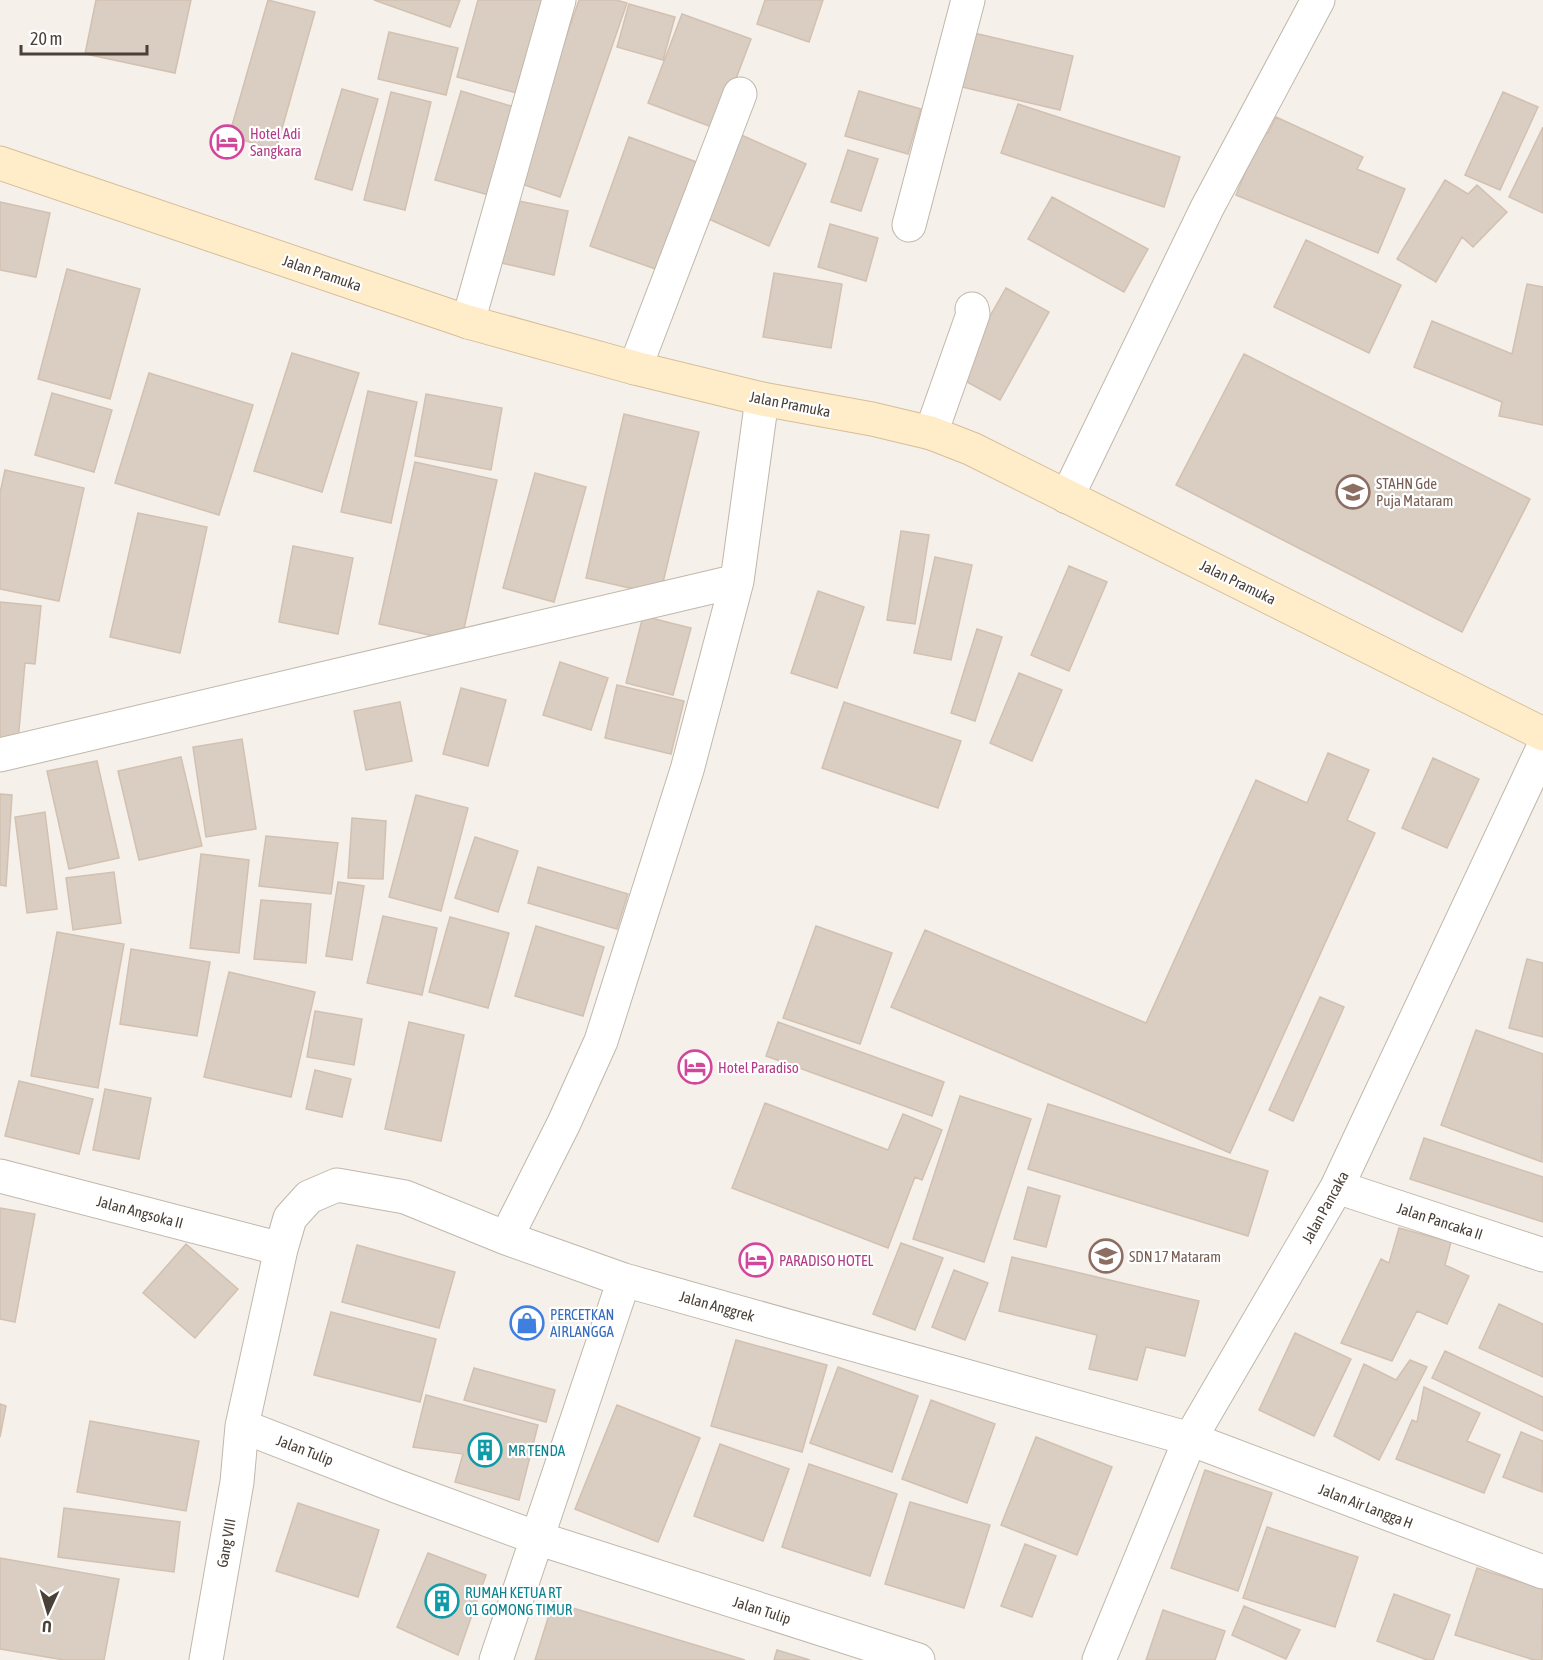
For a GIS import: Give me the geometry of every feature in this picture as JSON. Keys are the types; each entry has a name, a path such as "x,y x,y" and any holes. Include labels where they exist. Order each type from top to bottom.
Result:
{"street":[{"path":"468,322 559,0"},
{"path":"909,225 968,0"},
{"path":"1067,497 1207,208 1317,0"},
{"path":"635,368 740,94"},
{"name":"Jalan Pramuka","path":"0,163 468,322 635,368 762,399 872,419 931,433 972,448 1543,734"},
{"path":"931,433 973,314 972,309"},
{"path":"506,1238 564,1123 601,1041 687,770 737,581 762,399"},
{"path":"0,755 737,581"},
{"name":"Jalan Pancaka","path":"1099,1660 1190,1439 1338,1187 1543,748"},
{"name":"Jalan Angsoka II","path":"0,1176 281,1249"},
{"name":"Jalan Anggrek","path":"281,1249 290,1218 309,1197 337,1185 405,1197 506,1238 624,1280 1190,1439"},
{"name":"Jalan Pancaka II","path":"1338,1187 1543,1255"},
{"path":"242,1425 281,1249"},
{"path":"496,1660 624,1280"},
{"name":"Jalan Tulip","path":"242,1425 396,1486 537,1538 918,1660"},
{"name":"Gang VIII","path":"206,1660 237,1482 242,1425"},
{"name":"Jalan Air Langga H","path":"1190,1439 1543,1572"}],"building":[{"path":"96,0 191,0 175,73 85,54"},
{"path":"268,0 315,12 276,150 229,136"},
{"path":"374,0 460,0 450,27"},
{"path":"478,0 550,0 524,95 457,77"},
{"path":"579,0 616,0 627,3 560,197 516,182"},
{"path":"765,0 823,0 809,42 757,24"},
{"path":"629,4 675,17 663,60 617,47"},
{"path":"682,14 751,39 717,129 648,103"},
{"path":"389,32 458,48 446,95 378,79"},
{"path":"974,33 1073,56 1060,110 962,87"},
{"path":"342,89 378,99 352,190 315,179"},
{"path":"461,91 521,109 496,197 435,180"},
{"path":"859,91 921,109 908,154 845,136"},
{"path":"391,92 431,102 405,210 364,200"},
{"path":"1503,92 1538,107 1500,190 1465,175"},
{"path":"1018,104 1180,157 1164,207 1001,153"},
{"path":"1276,117 1363,157 1357,169 1405,189 1378,253 1236,195 1262,131 1268,133"},
{"path":"1543,127 1543,213 1509,197"},
{"path":"739,134 806,164 769,246 702,216"},
{"path":"629,137 702,164 664,272 590,246"},
{"path":"848,150 878,159 861,211 831,202"},
{"path":"1445,180 1468,194 1477,185 1507,212 1473,247 1462,237 1436,282 1397,259"},
{"path":"1052,197 1148,249 1124,292 1028,239"},
{"path":"514,200 568,211 554,275 501,263"},
{"path":"0,202 50,213 36,277 0,270"},
{"path":"830,224 878,238 866,281 818,267"},
{"path":"1306,240 1401,285 1369,353 1274,307"},
{"path":"67,269 140,289 110,399 38,379"},
{"path":"774,273 842,284 831,348 763,337"},
{"path":"1527,284 1543,287 1543,425 1499,416 1502,402 1414,367 1432,321 1512,354"},
{"path":"1006,288 1049,312 1000,400 956,376"},
{"path":"292,353 359,373 322,492 254,471"},
{"name":"STAHN Gde Puja Mataram","path":"1244,354 1530,499 1462,632 1176,485"},
{"path":"149,373 253,405 219,515 115,483"},
{"path":"368,391 417,402 391,523 341,512"},
{"path":"52,393 112,410 94,472 35,455"},
{"path":"426,394 502,408 491,470 415,456"},
{"path":"624,414 699,432 660,595 586,578"},
{"path":"415,462 497,480 461,642 379,624"},
{"path":"5,470 84,488 59,601 0,589 0,493"},
{"path":"535,473 586,487 554,602 503,588"},
{"path":"138,513 207,527 180,653 110,637"},
{"path":"901,531 929,535 915,624 887,620"},
{"path":"293,546 353,558 338,634 279,622"},
{"path":"935,557 972,565 951,660 914,653"},
{"path":"1069,566 1107,582 1069,671 1031,655"},
{"path":"818,591 864,607 837,688 791,673"},
{"path":"0,602 41,606 35,664 25,663 18,741 0,740"},
{"path":"643,616 691,628 673,695 626,683"},
{"path":"977,629 1002,637 975,721 951,713"},
{"path":"560,662 608,678 591,730 543,715"},
{"path":"1019,673 1062,690 1032,761 990,743"},
{"path":"617,685 684,701 671,754 605,738"},
{"path":"461,688 506,700 488,766 443,754"},
{"path":"400,702 412,761 366,770 354,711"},
{"path":"844,702 961,741 938,808 822,768"},
{"path":"242,739 256,829 206,837 193,747"},
{"path":"1328,753 1369,770 1347,820 1375,833 1230,1153 891,1007 925,930 1146,1023 1256,780 1307,803"},
{"path":"181,757 202,846 139,860 118,771"},
{"path":"1433,758 1479,779 1447,848 1402,828"},
{"path":"97,761 119,858 69,869 47,771"},
{"path":"0,794 12,795 6,886 0,885"},
{"path":"416,795 468,808 441,911 389,897"},
{"path":"45,812 57,909 27,913 15,817"},
{"path":"352,818 386,821 383,879 348,878"},
{"path":"266,836 338,843 331,894 259,886"},
{"path":"475,837 518,851 498,912 455,898"},
{"path":"201,854 249,860 239,953 190,948"},
{"path":"538,867 628,894 617,929 528,903"},
{"path":"114,872 121,923 73,930 66,878"},
{"path":"338,882 364,886 352,960 326,956"},
{"path":"261,900 311,904 306,963 254,959"},
{"path":"383,916 437,928 422,995 367,983"},
{"path":"450,917 509,933 488,1008 429,992"},
{"path":"536,926 604,947 583,1016 515,996"},
{"path":"816,926 892,953 860,1044 783,1018"},
{"path":"57,932 124,944 98,1088 31,1076"},
{"path":"131,949 210,962 197,1036 120,1024"},
{"path":"1527,959 1543,963 1543,1037 1509,1028"},
{"path":"229,972 315,992 291,1097 204,1077"},
{"path":"1320,997 1344,1007 1293,1121 1269,1110"},
{"path":"315,1011 362,1019 354,1065 307,1057"},
{"path":"409,1022 464,1035 441,1141 385,1129"},
{"path":"778,1022 944,1082 932,1116 766,1056"},
{"path":"1476,1030 1543,1054 1542,1162 1441,1125"},
{"path":"315,1070 351,1079 342,1117 306,1109"},
{"path":"19,1081 93,1099 79,1154 5,1136"},
{"path":"105,1089 151,1098 139,1159 93,1150"},
{"path":"960,1096 1031,1119 984,1262 913,1239"},
{"path":"765,1103 888,1150 903,1114 942,1130 922,1180 915,1177 888,1248 732,1188"},
{"path":"1048,1104 1268,1171 1248,1236 1028,1169"},
{"path":"1424,1138 1543,1177 1543,1222 1410,1179"},
{"path":"1028,1187 1060,1196 1046,1247 1014,1239"},
{"path":"0,1208 35,1214 15,1322 0,1319"},
{"path":"1399,1228 1451,1242 1445,1265 1469,1276 1447,1324 1417,1311 1392,1361 1341,1343 1381,1259 1389,1263"},
{"path":"901,1243 943,1258 915,1330 873,1314"},
{"path":"186,1244 238,1289 195,1338 143,1293"},
{"path":"357,1245 455,1272 439,1328 342,1302"},
{"path":"1012,1257 1199,1301 1185,1356 1146,1347 1137,1380 1089,1369 1097,1335 999,1311"},
{"path":"954,1270 988,1283 965,1340 932,1327"},
{"path":"1499,1304 1543,1324 1543,1377 1479,1348"},
{"path":"331,1312 436,1339 420,1402 314,1375"},
{"path":"1295,1333 1351,1359 1314,1436 1259,1410"},
{"path":"736,1340 827,1365 802,1452 711,1426"},
{"path":"1445,1351 1543,1397 1543,1431 1432,1378"},
{"path":"1410,1360 1427,1367 1379,1460 1334,1436 1364,1364 1396,1380"},
{"path":"838,1367 918,1396 892,1472 810,1443"},
{"path":"474,1368 555,1390 546,1422 464,1400"},
{"path":"1424,1387 1480,1413 1467,1441 1500,1455 1484,1493 1396,1459 1412,1420 1417,1422"},
{"name":"MR TENDA","path":"426,1395 538,1425 519,1500 455,1482 463,1454 413,1447"},
{"path":"931,1400 995,1424 967,1503 902,1479"},
{"path":"0,1404 6,1406 0,1437"},
{"path":"617,1405 700,1438 658,1542 575,1509"},
{"path":"90,1421 199,1441 186,1511 77,1492"},
{"path":"1521,1432 1543,1441 1542,1492 1503,1477"},
{"path":"1036,1437 1112,1467 1077,1555 1001,1525"},
{"path":"720,1444 789,1469 763,1541 694,1516"},
{"path":"809,1464 897,1494 870,1576 782,1547"},
{"path":"1205,1470 1272,1493 1238,1591 1171,1568"},
{"path":"910,1502 990,1525 964,1608 885,1584"},
{"path":"298,1503 379,1530 358,1597 276,1571"},
{"path":"64,1508 180,1522 174,1572 58,1557"},
{"path":"1267,1527 1358,1557 1335,1627 1243,1598"},
{"path":"1025,1544 1056,1556 1032,1617 1001,1606"},
{"name":"RUMAH KETUA RT 01 GOMONG TIMUR","path":"428,1553 486,1575 458,1655 397,1627"},
{"path":"0,1558 119,1579 104,1660 64,1660 0,1649"},
{"path":"1477,1568 1543,1589 1542,1660 1534,1660 1455,1635"},
{"path":"1394,1594 1450,1615 1433,1660 1427,1660 1377,1641"},
{"path":"553,1602 745,1660 535,1660"},
{"path":"1244,1606 1300,1630 1286,1659 1232,1635"},
{"path":"1163,1610 1225,1631 1215,1660 1146,1660"},
{"path":"777,1650 810,1660 774,1660"}],"place":[{"name":"Hotel Adi Sangkara","path":"227,142"},
{"name":"STAHN Gde Puja Mataram","path":"1353,492"},
{"name":"Hotel Paradiso","path":"695,1067"},
{"name":"SDN 17 Mataram","path":"1106,1256"},
{"name":"PARADISO HOTEL","path":"756,1260"},
{"name":"PERCETKAN AIRLANGGA","path":"527,1323"},
{"name":"MR TENDA","path":"485,1450"},
{"name":"RUMAH KETUA RT 01 GOMONG TIMUR","path":"442,1601"}]}
